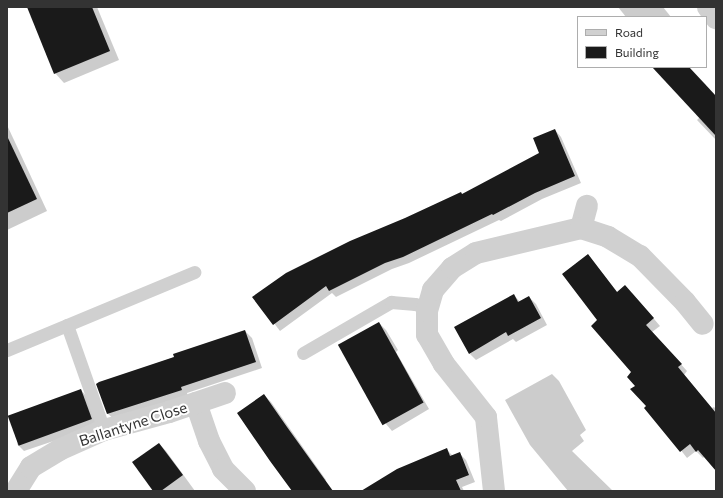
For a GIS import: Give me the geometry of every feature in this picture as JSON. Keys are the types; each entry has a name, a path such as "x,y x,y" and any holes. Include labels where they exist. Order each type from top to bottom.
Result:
{"street":[{"path":"708,7 716,18"},
{"path":"581,228 587,206"},
{"path":"494,491 486,417 444,364 427,335 428,308 433,290 452,268 476,253 581,228 608,237 640,256 685,302 703,324"},
{"name":"Ballantyne Close","path":"16,491 31,467 60,450 104,430 225,393"},
{"name":"Ballantyne Close","path":"196,403 209,441 223,469 245,491"}],"lane":[{"path":"7,350 194,272"},
{"path":"303,353 391,302 415,304 428,308"},
{"path":"67,325 104,430"}],"building":[{"path":"27,7 92,7 110,51 54,74"},
{"path":"653,68 690,68 704,83 716,96 716,136"},
{"path":"555,129 575,176 535,193 493,215 492,214 403,257 385,263 329,291 326,286 273,325 252,297 286,273 350,241 461,192 462,194 539,153 533,138"},
{"path":"7,136 37,199 7,213"},
{"path":"588,254 617,292 625,285 654,318 646,325 682,364 678,367 716,413 716,471 698,450 696,452 690,444 680,452 644,408 646,406 630,389 635,386 627,377 631,372 591,326 597,320 562,274"},
{"path":"514,294 518,302 529,296 541,318 508,336 506,332 469,354 454,327"},
{"path":"379,322 424,402 382,425 338,345"},
{"path":"245,330 256,362 181,387 182,390 107,414 96,384 99,382 174,357 173,354"},
{"path":"81,389 92,419 19,446 8,416"},
{"path":"264,394 333,491 292,491 270,461 237,413"},
{"path":"159,443 183,475 161,491 153,491 132,462"},
{"path":"447,448 450,456 460,452 469,475 456,480 461,491 361,491 397,469"}]}
